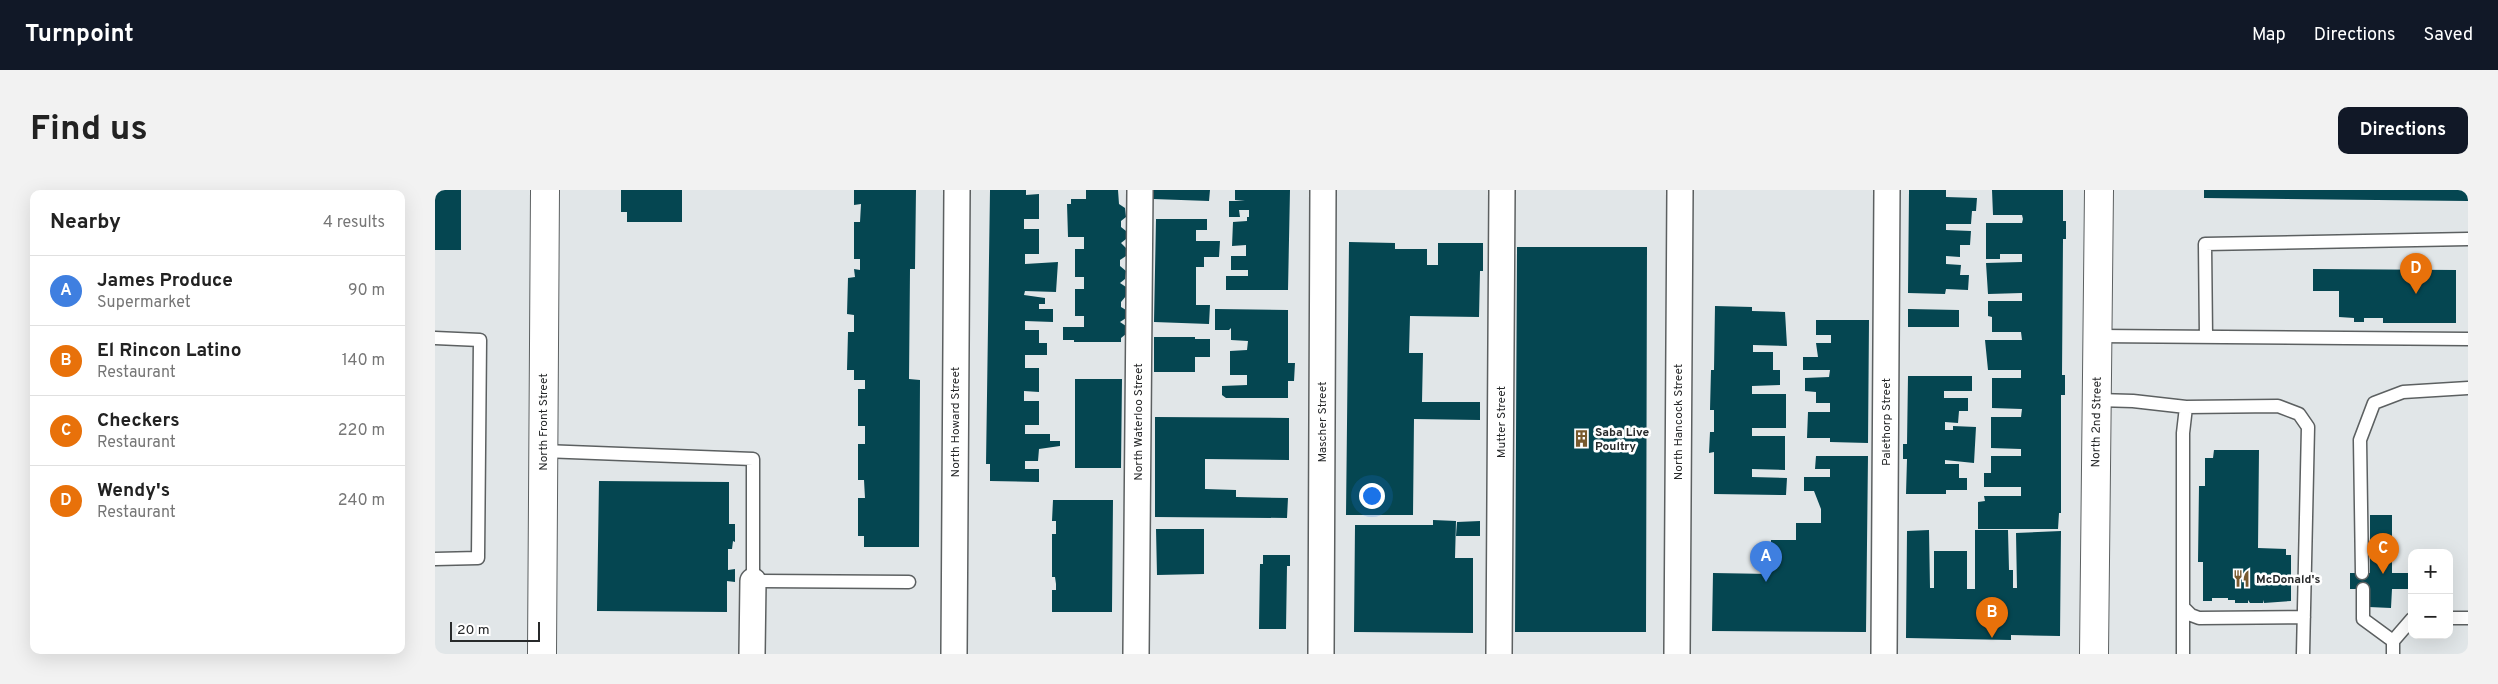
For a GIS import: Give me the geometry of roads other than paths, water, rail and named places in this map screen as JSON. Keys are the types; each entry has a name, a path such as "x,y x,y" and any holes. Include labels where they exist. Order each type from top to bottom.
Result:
{"street":[{"name":"North Front Street","path":"542,654 545,190"},
{"name":"North Howard Street","path":"954,654 957,190"},
{"name":"North Waterloo Street","path":"1137,654 1140,190"},
{"name":"Mascher Street","path":"1321,654 1323,190"},
{"name":"Mutter Street","path":"1499,654 1502,190"},
{"name":"North Hancock Street","path":"1677,654 1680,190"},
{"name":"Palethorp Street","path":"1884,654 1887,190"},
{"name":"North 2nd Street","path":"2094,654 2099,190"},
{"path":"752,654 753,581"}],"lane":[{"path":"2206,338 2205,244 2468,239"},
{"path":"2097,336 2468,339"},
{"path":"435,338 480,340 478,558 435,559"},
{"path":"2362,573 2360,440 2374,403 2403,392 2468,388"},
{"path":"2097,400 2133,401 2186,407 2278,406 2299,414 2309,427 2303,654"},
{"path":"2183,654 2183,433 2186,407"},
{"path":"543,451 753,459 753,581 909,582"},
{"path":"2363,589 2363,619 2393,641"},
{"path":"2183,608 2191,615 2199,618 2304,617"},
{"path":"2453,618 2468,618"},
{"path":"2393,654 2393,641 2408,624"}],"place":[{"name":"Wendy's","path":"2416,294"},
{"name":"Saba Live Poultry","path":"1581,439"},
{"name":"Checkers","path":"2383,574"},
{"name":"McDonald's","path":"2242,579"},
{"name":"James Produce","path":"1766,582"},
{"name":"El Rincon Latino","path":"1992,638"}]}
